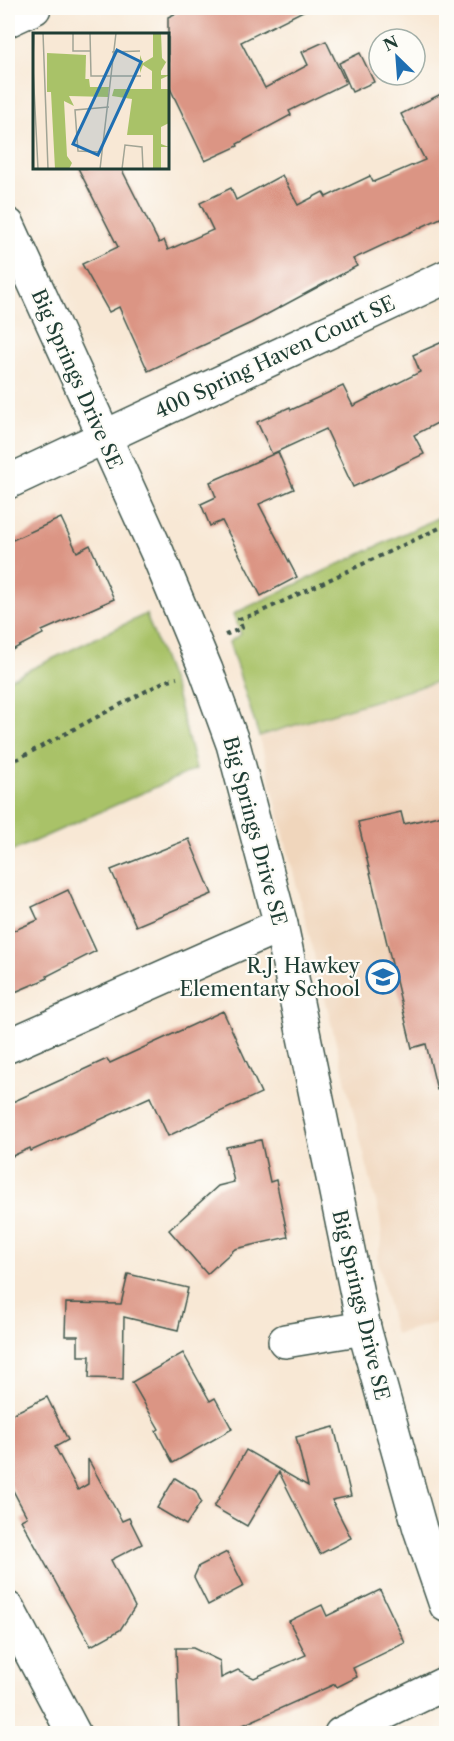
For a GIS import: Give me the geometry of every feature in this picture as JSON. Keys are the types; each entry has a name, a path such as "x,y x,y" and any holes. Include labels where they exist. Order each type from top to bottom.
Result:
{"street":[{"path":"8,20 34,8"},
{"name":"Big Springs Drive SE","path":"8,225 157,552 201,658 233,744 280,925 364,1328 417,1519 447,1605"},
{"name":"400 Spring Haven Court SE","path":"8,482 447,277"},
{"path":"8,1046 280,925"},
{"path":"285,1341 364,1328"},
{"path":"8,1609 74,1734"},
{"path":"341,1734 447,1683"}],"path":[{"path":"8,764 165,681 242,628 239,619 256,614 447,525"}],"shaded area":[{"name":"R.J. Hawkey Elementary School","path":"446,679 446,1320 395,1334 377,1257 382,1239 380,1218 259,736"}],"green space":[{"path":"446,514 446,679 259,736 229,642 241,634 233,614"},
{"path":"146,614 176,693 196,769 8,853 8,680"}],"building":[{"path":"187,8 309,8 241,42 265,88 308,65 302,52 326,41 346,83 289,111 291,115 237,144 238,146 205,161 170,88 168,17"},
{"path":"360,53 367,68 367,85 352,92 339,63"},
{"path":"447,91 447,215 353,259 357,266 251,323 148,371 119,307 109,312 82,264 118,247 79,170 122,170 159,243 164,240 168,250 213,230 200,203 231,188 236,200 282,175 298,205 323,192 326,197 370,176 373,182 425,160 401,114"},
{"path":"447,340 447,433 441,421 414,435 424,454 353,487 326,429 272,454 257,422 290,407 291,410 343,386 353,406 420,372 413,355"},
{"path":"278,452 294,489 259,504 297,577 261,596 222,521 210,526 201,504 216,497 210,482"},
{"path":"61,518 77,552 90,545 114,599 42,631 43,634 8,652 8,542"},
{"path":"401,812 404,824 447,814 447,1089 437,1090 426,1044 412,1048 358,822"},
{"path":"189,839 212,894 136,926 111,870"},
{"path":"68,890 96,951 47,976 48,978 8,995 8,933 38,920 32,907"},
{"path":"223,1011 261,1093 168,1136 150,1097 31,1151 30,1148 8,1158 8,1104 107,1059 110,1063"},
{"path":"261,1140 270,1182 276,1180 288,1237 235,1249 207,1274 169,1230 218,1186 234,1182 226,1147"},
{"path":"128,1274 188,1288 178,1330 124,1317 123,1379 89,1378 90,1356 78,1356 78,1336 65,1336 66,1303 121,1304"},
{"path":"183,1353 210,1401 215,1398 232,1429 173,1463 156,1431 159,1429 132,1382"},
{"path":"47,1397 68,1440 55,1447 78,1490 88,1484 88,1459 122,1521 129,1518 142,1544 111,1560 135,1607 120,1630 91,1646 21,1520 27,1517 8,1481 8,1416"},
{"path":"334,1427 351,1496 332,1500 351,1538 320,1554 279,1472 247,1526 214,1507 246,1450 308,1486 296,1437"},
{"path":"175,1478 196,1491 201,1502 186,1525 157,1508"},
{"path":"227,1552 244,1586 208,1605 194,1577 199,1566"},
{"path":"380,1590 405,1643 353,1668 357,1677 337,1687 335,1684 223,1734 179,1734 176,1648 193,1648 220,1661 221,1678 238,1670 254,1678 306,1655 289,1621 322,1605 327,1616"}],"place":[{"name":"R.J. Hawkey Elementary School","path":"383,977"}]}
